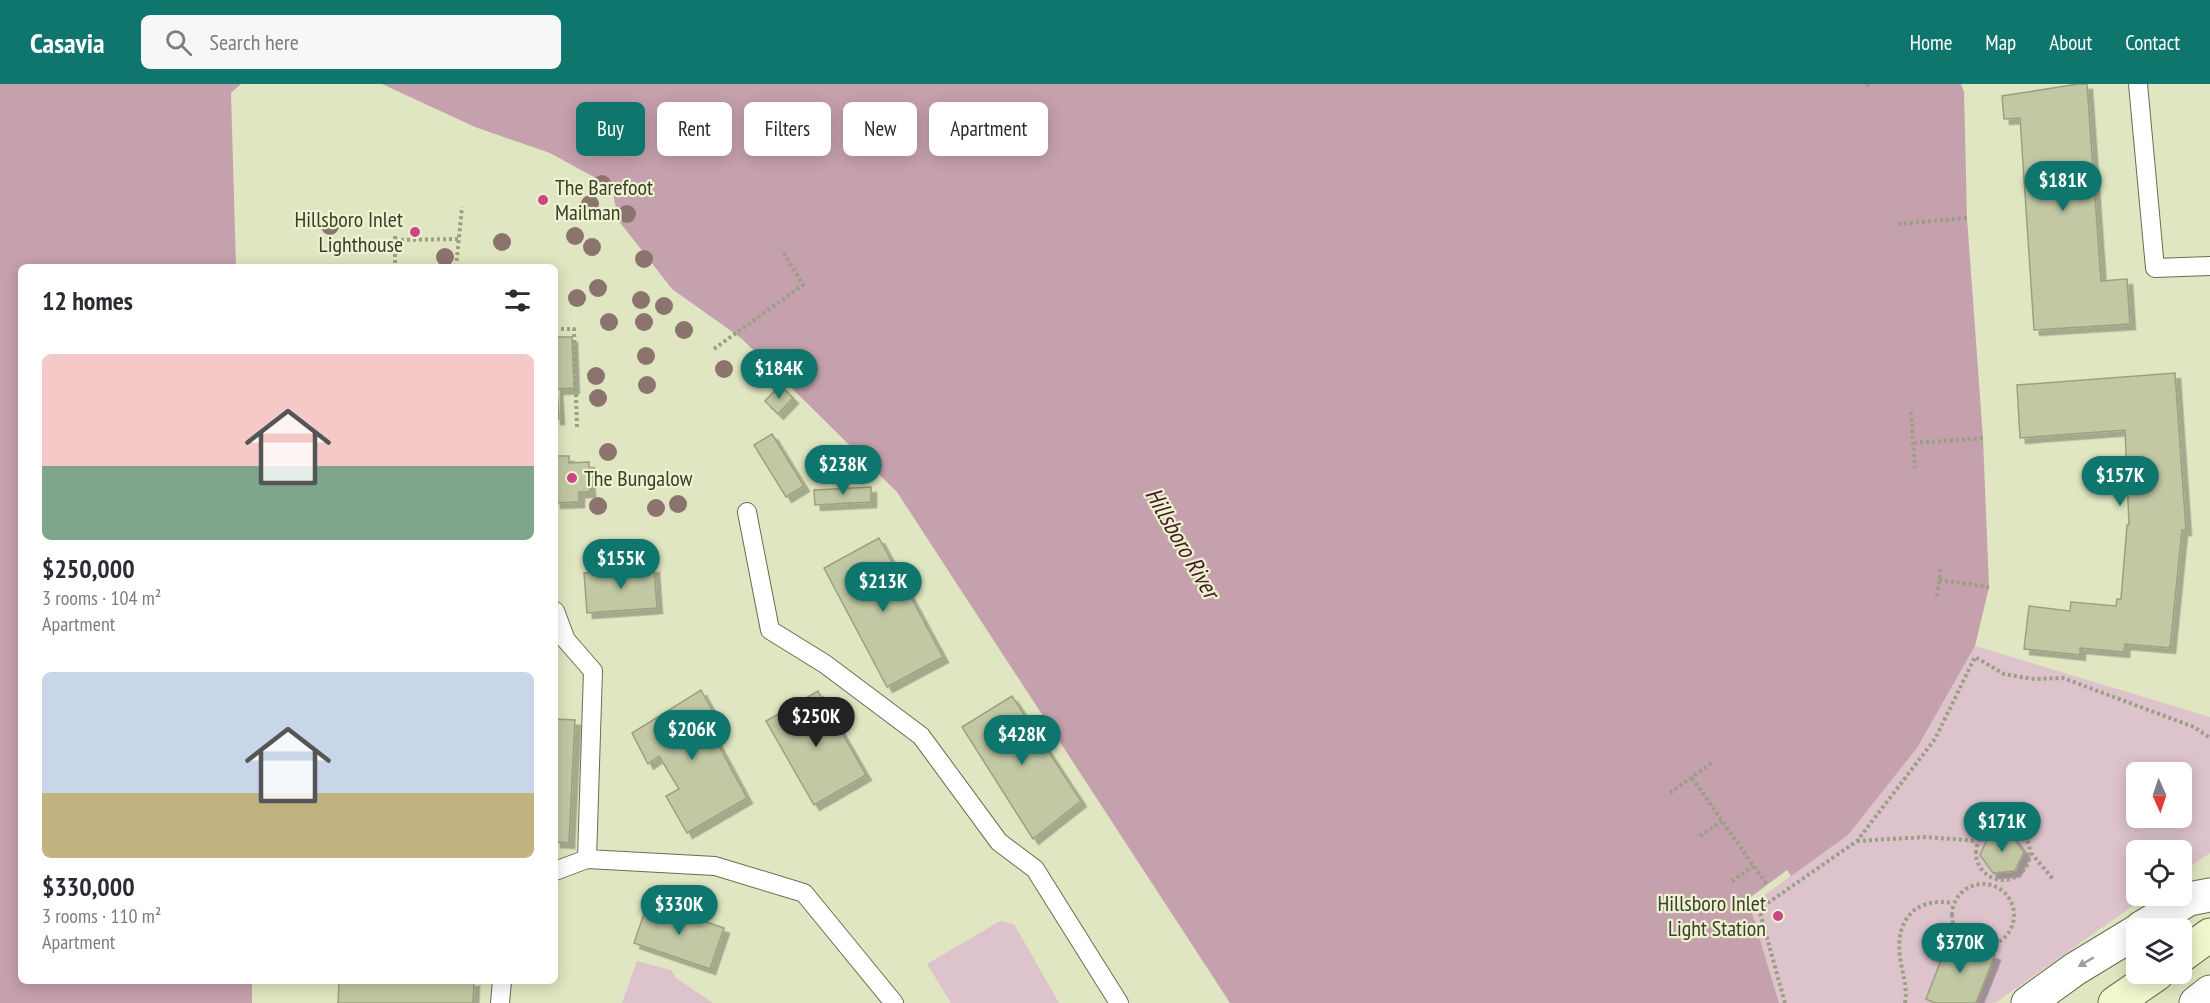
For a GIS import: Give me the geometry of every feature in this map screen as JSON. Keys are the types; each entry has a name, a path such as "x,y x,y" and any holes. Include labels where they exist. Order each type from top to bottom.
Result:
{"main road":[{"path":"2192,948 2210,935"},
{"path":"2115,1003 2143,984"}],"street":[{"path":"2158,918 2189,899 2210,895"},
{"path":"2028,1003 2074,969 2126,938"}],"lane":[{"path":"2138,84 2154,268 2210,266"},
{"path":"747,512 770,630 825,664 921,735 999,842 1035,869 1119,1003"},
{"path":"558,620 566,640 593,671 587,859"},
{"path":"558,870 587,859 715,866 804,893 894,1003"},
{"path":"501,1003 502,984"}],"path":[{"path":"456,264 462,207"},
{"path":"1898,224 1967,218"},
{"path":"395,264 395,238 459,240"},
{"path":"714,349 803,285 782,250"},
{"path":"558,329 574,329 577,428"},
{"path":"1911,412 1915,468"},
{"path":"1914,443 1983,438"},
{"path":"1937,596 1941,567"},
{"path":"1939,580 1989,587"},
{"path":"1785,1003 1759,909 1857,842 1935,739 1975,657 2004,674 2033,680 2063,678 2194,727 2210,738"},
{"path":"1670,793 1714,761"},
{"path":"1692,777 1767,885"},
{"path":"1700,836 1722,821"},
{"path":"1857,842 1926,837 1977,841 1993,827 2013,827 2022,833 2031,852 2053,879"},
{"path":"1977,841 1976,860 1979,868 1993,882 2002,890 2014,910 2014,921 2009,932 2001,940 1979,946 1968,942 1953,925 1953,903 1969,886 1993,882 2014,878 2029,863 2031,852"},
{"path":"1732,880 1754,866"},
{"path":"1905,1003 1907,992 1899,939 1906,919 1918,904 1940,901 1953,903"}],"shaded area":[{"path":"1975,646 2210,717 2210,853 2192,865 2192,840 2126,840 2126,906 2133,906 1995,1003 1779,1003 1750,906 1848,835 1917,748"},
{"path":"1000,921 1014,924 1059,1003 951,1003 927,964"},
{"path":"637,961 671,970 676,978 713,1003 622,1003"}],"water":[{"path":"0,84 241,84 231,93 236,264 18,264 18,984 252,984 252,1003 0,1003"},
{"name":"Hillsboro River","path":"382,84 1961,84 1964,92 1967,218 1983,438 1989,587 1975,646 1917,748 1848,835 1750,906 1779,1003 1230,1003 897,492 741,338 672,289 618,220 612,187 550,153 475,127"}],"pier":[{"path":"1787,870 1791,876 1753,904 1748,899"}],"building":[{"path":"2087,84 2101,281 2127,279 2130,324 2034,330 2020,118 2004,119 2002,96"},
{"path":"558,337 572,337 574,388 558,389"},
{"path":"2175,373 2186,530 2182,530 2170,648 2125,644 2124,652 2080,648 2080,655 2024,649 2029,606 2070,611 2071,602 2116,606 2117,599 2121,599 2127,525 2129,525 2125,430 2020,438 2017,385"},
{"path":"780,385 793,398 778,414 765,401"},
{"path":"772,434 804,486 786,497 754,445"},
{"name":"The Bungalow","path":"558,456 569,456 569,463 589,462 590,492 579,492 579,502 558,503"},
{"path":"871,487 871,502 815,505 814,490"},
{"path":"879,538 943,657 887,687 824,568"},
{"path":"654,567 657,608 587,613 584,573"},
{"path":"701,690 720,725 711,731 747,798 687,833 666,796 679,789 659,756 648,764 632,733"},
{"path":"818,691 866,775 814,805 766,721"},
{"path":"1012,696 1081,801 1033,839 962,727"},
{"path":"558,719 575,720 569,843 558,842"},
{"path":"2010,833 2024,852 2015,871 1993,873 1980,855 1989,835"},
{"path":"648,902 724,928 710,969 634,943"},
{"path":"1950,937 1995,955 1976,1003 1935,1003 1926,999"},
{"path":"339,984 474,984 473,1003 338,1003"}],"place":[{"name":"The Barefoot Mailman","path":"543,200"},
{"name":"Hillsboro Inlet Lighthouse","path":"415,232"},
{"name":"The Bungalow","path":"572,478"},
{"name":"Hillsboro Inlet Light Station","path":"1778,916"}]}
